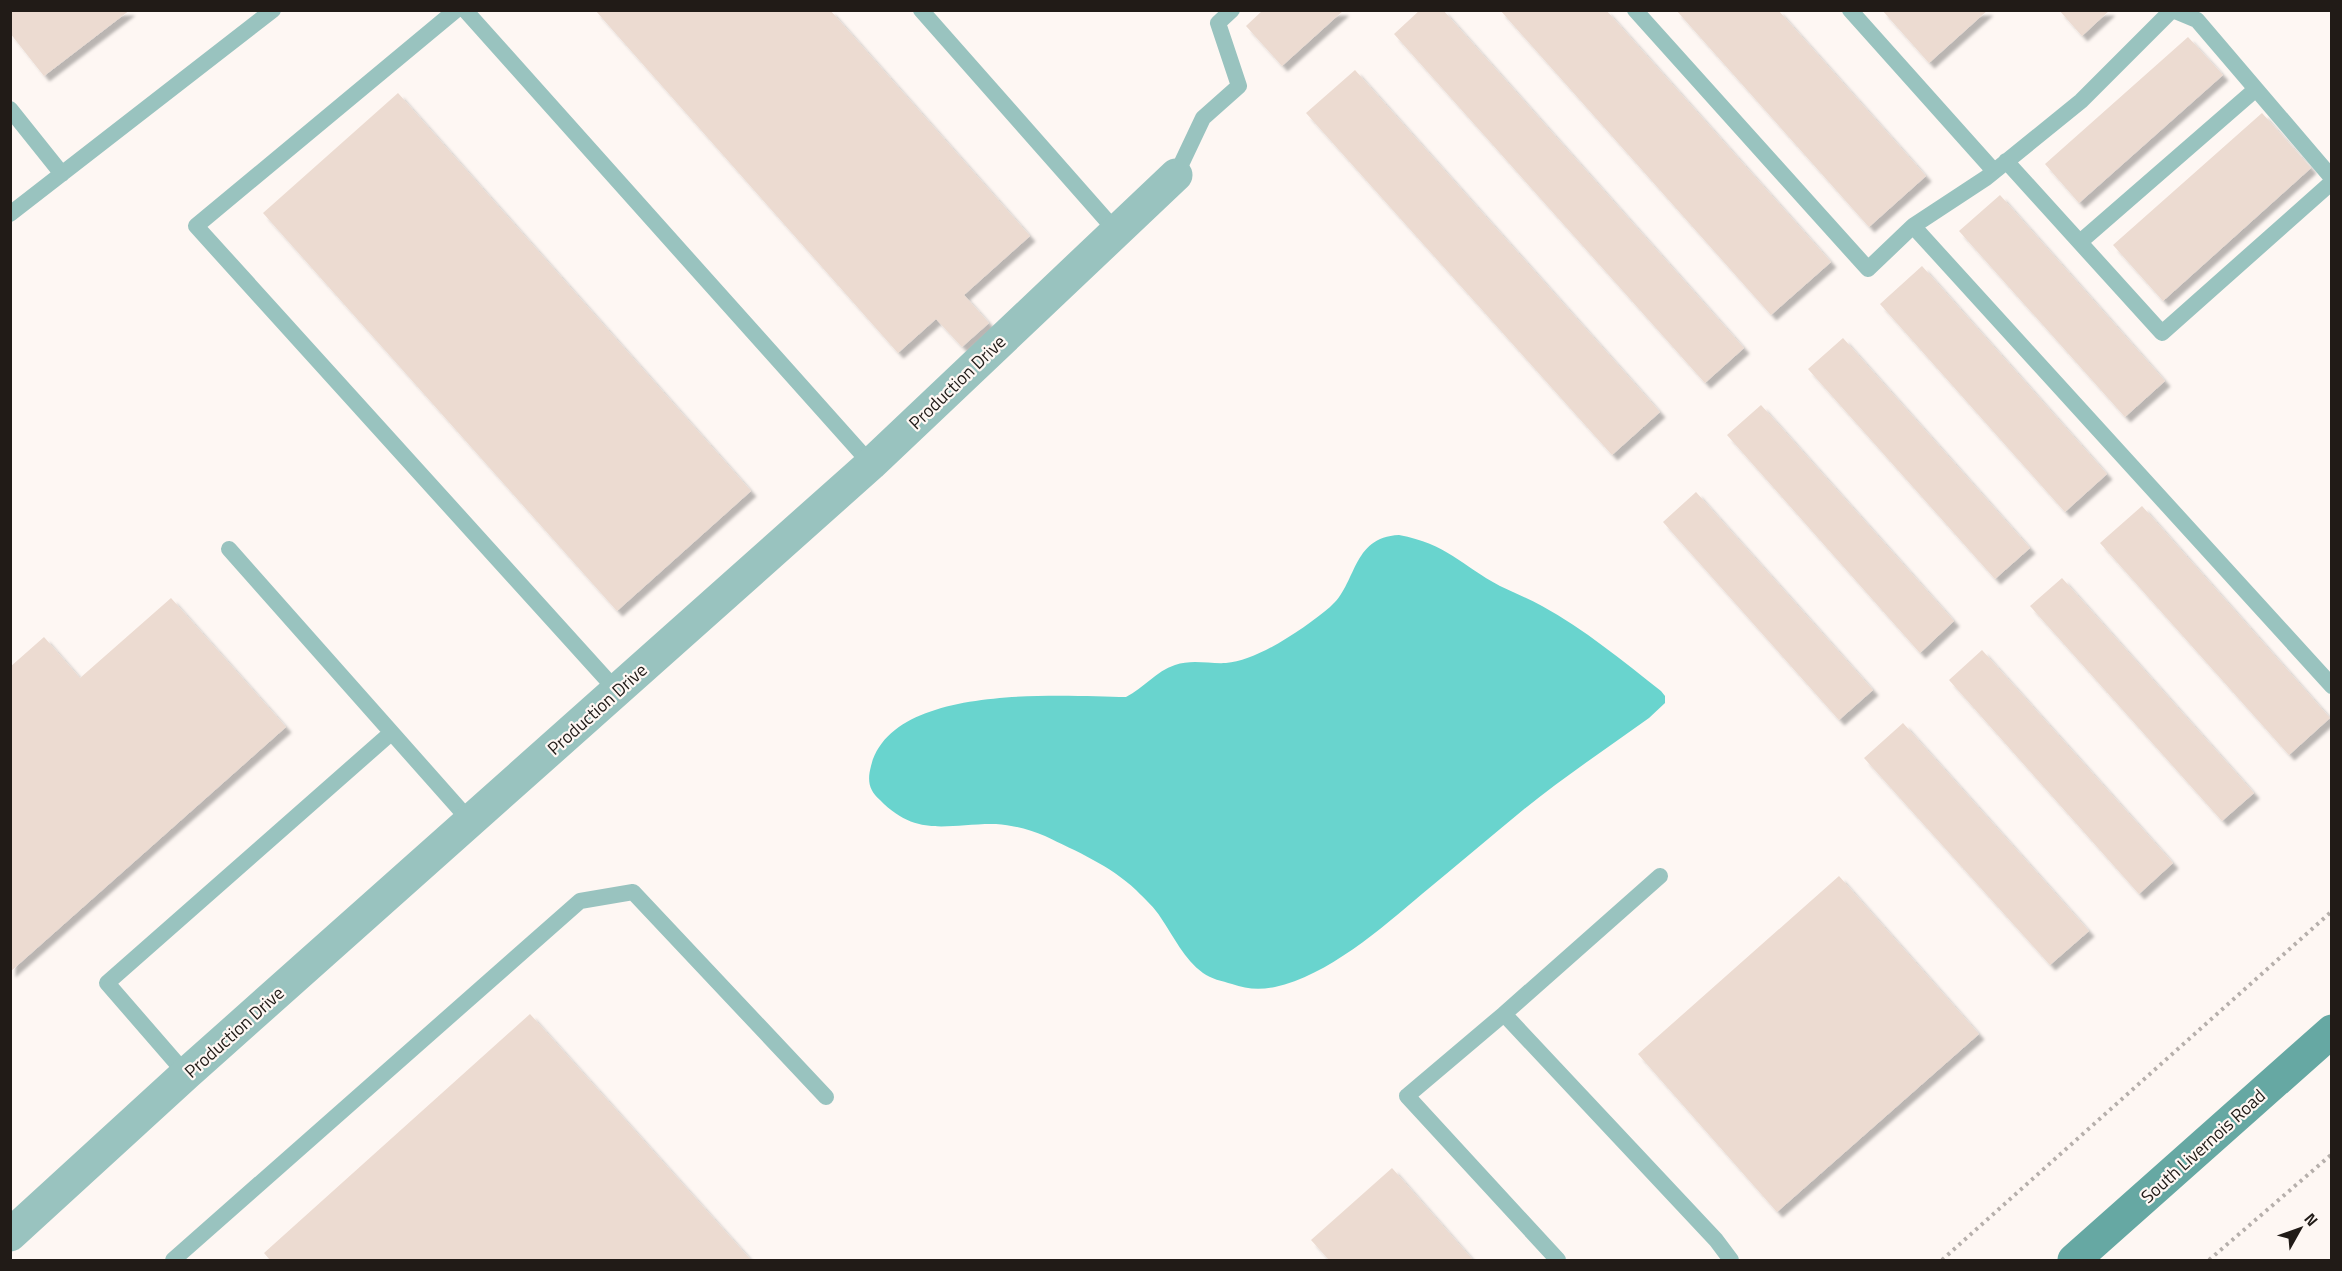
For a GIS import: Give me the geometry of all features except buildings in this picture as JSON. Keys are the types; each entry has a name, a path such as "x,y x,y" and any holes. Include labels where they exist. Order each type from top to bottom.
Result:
{"main road":[{"name":"South Livernois Road","path":"2074,1260 2331,1031"}],"street":[{"name":"Production Drive","path":"10,1235 186,1074 871,464 1176,175"}],"lane":[{"path":"10,214 273,10"},
{"path":"456,10 196,226 617,691"},
{"path":"465,10 871,464"},
{"path":"921,10 1116,231"},
{"path":"1176,175 1203,118 1239,86 1218,23 1232,10"},
{"path":"1635,10 1868,269 1913,226 2000,166 2081,101 2172,10 2197,20 2331,180 2162,333 2080,242 2000,166 1850,10"},
{"path":"2080,242 2256,90"},
{"path":"10,109 62,174"},
{"path":"1913,226 2331,686"},
{"path":"229,549 471,822"},
{"path":"186,1074 107,983 392,733"},
{"path":"1558,1260 1407,1096 1660,876"},
{"path":"173,1260 580,902 633,892 826,1097"},
{"path":"1504,1014 1716,1240 1731,1260"}],"path":[{"path":"1942,1260 2331,911"},
{"path":"2209,1260 2331,1154"}],"water":[{"path":"1399,535 1416,539 1442,550 1500,586 1558,615 1661,691 1665,696 1665,703 1649,718 1523,810 1372,935 1314,973 1275,987 1264,988 1242,987 1213,978 1203,973 1190,961 1159,914 1143,897 1126,881 1093,860 1045,836 1015,827 996,824 935,826 908,820 894,812 871,789 869,776 871,766 885,739 910,720 944,707 982,700 1022,697 1126,697 1162,671 1181,663 1226,663 1239,661 1267,650 1308,624 1339,598 1363,553 1372,544 1383,538"}]}
